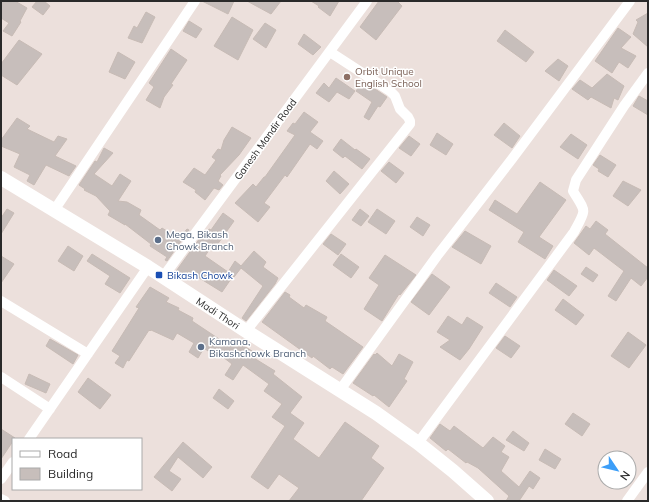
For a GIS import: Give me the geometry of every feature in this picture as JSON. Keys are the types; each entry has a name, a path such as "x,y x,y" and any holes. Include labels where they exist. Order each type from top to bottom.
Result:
{"main road":[{"name":"Madi Thori","path":"1,178 55,209 164,277 376,413 454,471 487,501"}],"street":[{"path":"55,209 195,1"},
{"name":"Ganesh Mandir Road","path":"164,277 366,1"},
{"path":"340,390 437,256 512,159 630,1"},
{"path":"246,331 410,124 410,121 400,109 395,96 330,52"},
{"path":"418,443 574,232 582,217 584,209 573,191 576,180 624,106 648,73"},
{"path":"30,438 148,267"},
{"path":"1,301 88,354"},
{"path":"1,378 50,409"},
{"path":"1,479 12,463"},
{"path":"627,501 648,472"},
{"path":"1,499 5,501"}],"building":[{"path":"1,1 15,1 27,8 20,21 21,22 12,36 3,31 9,23 1,18"},
{"path":"37,1 44,1 50,6 43,15 32,7"},
{"path":"202,1 234,1 228,14"},
{"path":"247,1 281,1 271,14"},
{"path":"311,1 339,1 330,16"},
{"path":"379,1 397,1 402,6 376,40 360,27"},
{"path":"146,12 155,17 142,43 128,38 134,26 137,28"},
{"path":"648,13 648,47 633,34 638,22 636,20"},
{"path":"232,17 253,30 238,60 214,46"},
{"path":"189,21 202,29 196,38 183,31"},
{"path":"265,23 276,30 266,48 253,39"},
{"path":"618,28 631,37 621,48 636,56 628,68 619,62 612,73 595,61"},
{"path":"505,30 534,52 526,62 497,41"},
{"path":"304,34 321,47 313,55 298,44"},
{"path":"19,40 42,54 17,85 1,75 1,64"},
{"path":"171,49 187,60 171,84 173,85 164,97 160,108 146,100 154,87 149,83"},
{"path":"118,52 135,62 125,79 109,72"},
{"path":"558,59 568,66 559,81 545,71"},
{"path":"607,74 624,86 618,100 614,98 611,108 591,97 588,100 572,89 580,80 592,88"},
{"path":"336,78 355,91 349,99 337,92 329,102 316,93 324,83 329,88"},
{"path":"363,81 387,97 380,107 378,106 369,120 364,117 372,102 356,91"},
{"path":"639,96 648,101 648,115 633,106"},
{"path":"304,112 318,122 310,132 323,141 317,149 310,144 287,177 285,175 264,203 270,207 258,222 235,203 253,184 256,187 265,177 295,135 287,131 293,123 295,124"},
{"path":"17,118 30,126 27,129 54,142 58,136 67,139 55,156 76,166 69,176 46,165 34,185 27,181 30,175 14,167 20,154 1,146 1,140"},
{"path":"504,123 520,136 512,148 494,135"},
{"path":"232,127 251,138 239,155 220,175 221,176 218,181 223,185 219,190 214,188 205,200 195,192 196,190 183,182 194,168 205,175 216,160 212,157 218,149 221,150 224,140"},
{"path":"437,133 453,144 446,155 430,145"},
{"path":"571,134 587,145 578,159 560,147"},
{"path":"409,136 420,144 411,156 399,148"},
{"path":"341,139 370,159 362,169 345,156 343,158 333,150"},
{"path":"104,148 113,153 94,174 112,186 120,174 131,181 118,201 127,202 141,210 139,215 160,230 162,228 179,239 187,229 189,230 167,261 165,260 167,257 150,246 151,244 125,224 108,215 110,211 96,196 84,190 85,189 79,185 95,161 97,162"},
{"path":"600,155 616,165 608,177 598,171 599,169 593,165"},
{"path":"389,162 404,173 396,183 381,171"},
{"path":"334,171 349,184 340,194 326,181"},
{"path":"623,181 641,190 628,206 613,196"},
{"path":"540,182 566,200 539,237 553,246 545,259 518,242 524,232 489,210 495,200 517,214"},
{"path":"7,209 14,213 1,234 1,218"},
{"path":"360,209 369,216 361,226 352,220"},
{"path":"377,209 395,221 386,234 368,222"},
{"path":"223,213 234,221 217,245 214,243 205,256 228,272 235,261 241,266 254,251 266,262 263,267 278,278 246,321 242,318 263,286 241,268 234,277 233,276 222,292 188,271 183,279 174,274 200,238 201,239 209,229 211,230"},
{"path":"417,217 430,225 423,236 410,227"},
{"path":"596,221 608,230 605,234 648,268 648,277 641,286 631,278 616,301 608,296 624,271 594,248 589,255 574,243 586,226 590,229"},
{"path":"465,231 491,246 481,264 452,247"},
{"path":"331,234 346,244 338,255 323,244"},
{"path":"68,246 83,256 74,271 58,261"},
{"path":"92,254 130,278 120,293 105,284 110,276 87,261"},
{"path":"341,254 359,267 351,278 333,265"},
{"path":"385,255 416,275 400,295 399,294 382,321 364,309 379,285 369,278"},
{"path":"1,256 14,264 1,283"},
{"path":"586,267 598,275 593,282 581,274"},
{"path":"554,270 577,286 569,296 547,280"},
{"path":"432,274 450,287 429,315 411,302"},
{"path":"496,283 517,297 510,307 489,293"},
{"path":"150,287 169,298 166,302 179,308 178,310 193,318 192,321 228,345 232,339 252,351 249,355 275,371 273,374 302,397 290,413 304,423 293,439 319,458 345,422 379,446 371,458 384,468 361,501 289,501 299,488 279,474 268,489 251,477 285,426 272,417 282,404 264,391 269,384 243,365 233,380 225,375 232,364 210,347 208,351 204,348 198,358 189,352 194,343 177,333 173,340 151,330 149,330 129,361 127,360 123,368 115,363 120,356 112,351 139,308 136,307"},
{"path":"285,292 290,295 289,297 304,308 306,305 327,317 325,321 363,347 343,374 332,367 330,369 313,356 312,358 262,322"},
{"path":"563,299 584,315 576,325 555,310"},
{"path":"448,316 462,325 467,317 483,327 460,360 440,347 450,340 437,332"},
{"path":"628,332 646,345 629,368 611,356"},
{"path":"505,336 520,346 511,358 496,348"},
{"path":"50,339 78,355 73,364 46,346"},
{"path":"377,353 392,366 399,354 413,362 404,379 407,381 389,407 374,395 373,396 353,383 374,354 375,355"},
{"path":"29,374 50,384 46,393 25,384"},
{"path":"88,378 111,395 100,409 78,392"},
{"path":"219,389 234,401 228,409 213,398"},
{"path":"573,413 590,424 582,436 565,424"},
{"path":"440,424 450,431 454,426 483,448 493,437 505,446 501,452 509,457 501,471 519,487 530,471 540,478 533,489 529,486 519,501 506,501 509,496 478,468 467,462 466,463 448,449 446,451 430,438"},
{"path":"1,429 15,438 12,438 12,442 1,459"},
{"path":"513,431 529,443 524,451 506,440"},
{"path":"183,442 212,467 203,478 178,457 169,471 181,479 172,491 154,477"},
{"path":"545,449 561,459 555,469 539,460"}],"place":[{"name":"Orbit Unique English School","path":"347,77"},
{"name":"Mega, Bikash Chowk Branch","path":"158,240"},
{"name":"Bikash Chowk","path":"159,275"},
{"name":"Kamana, Bikashchowk Branch","path":"201,347"}]}
